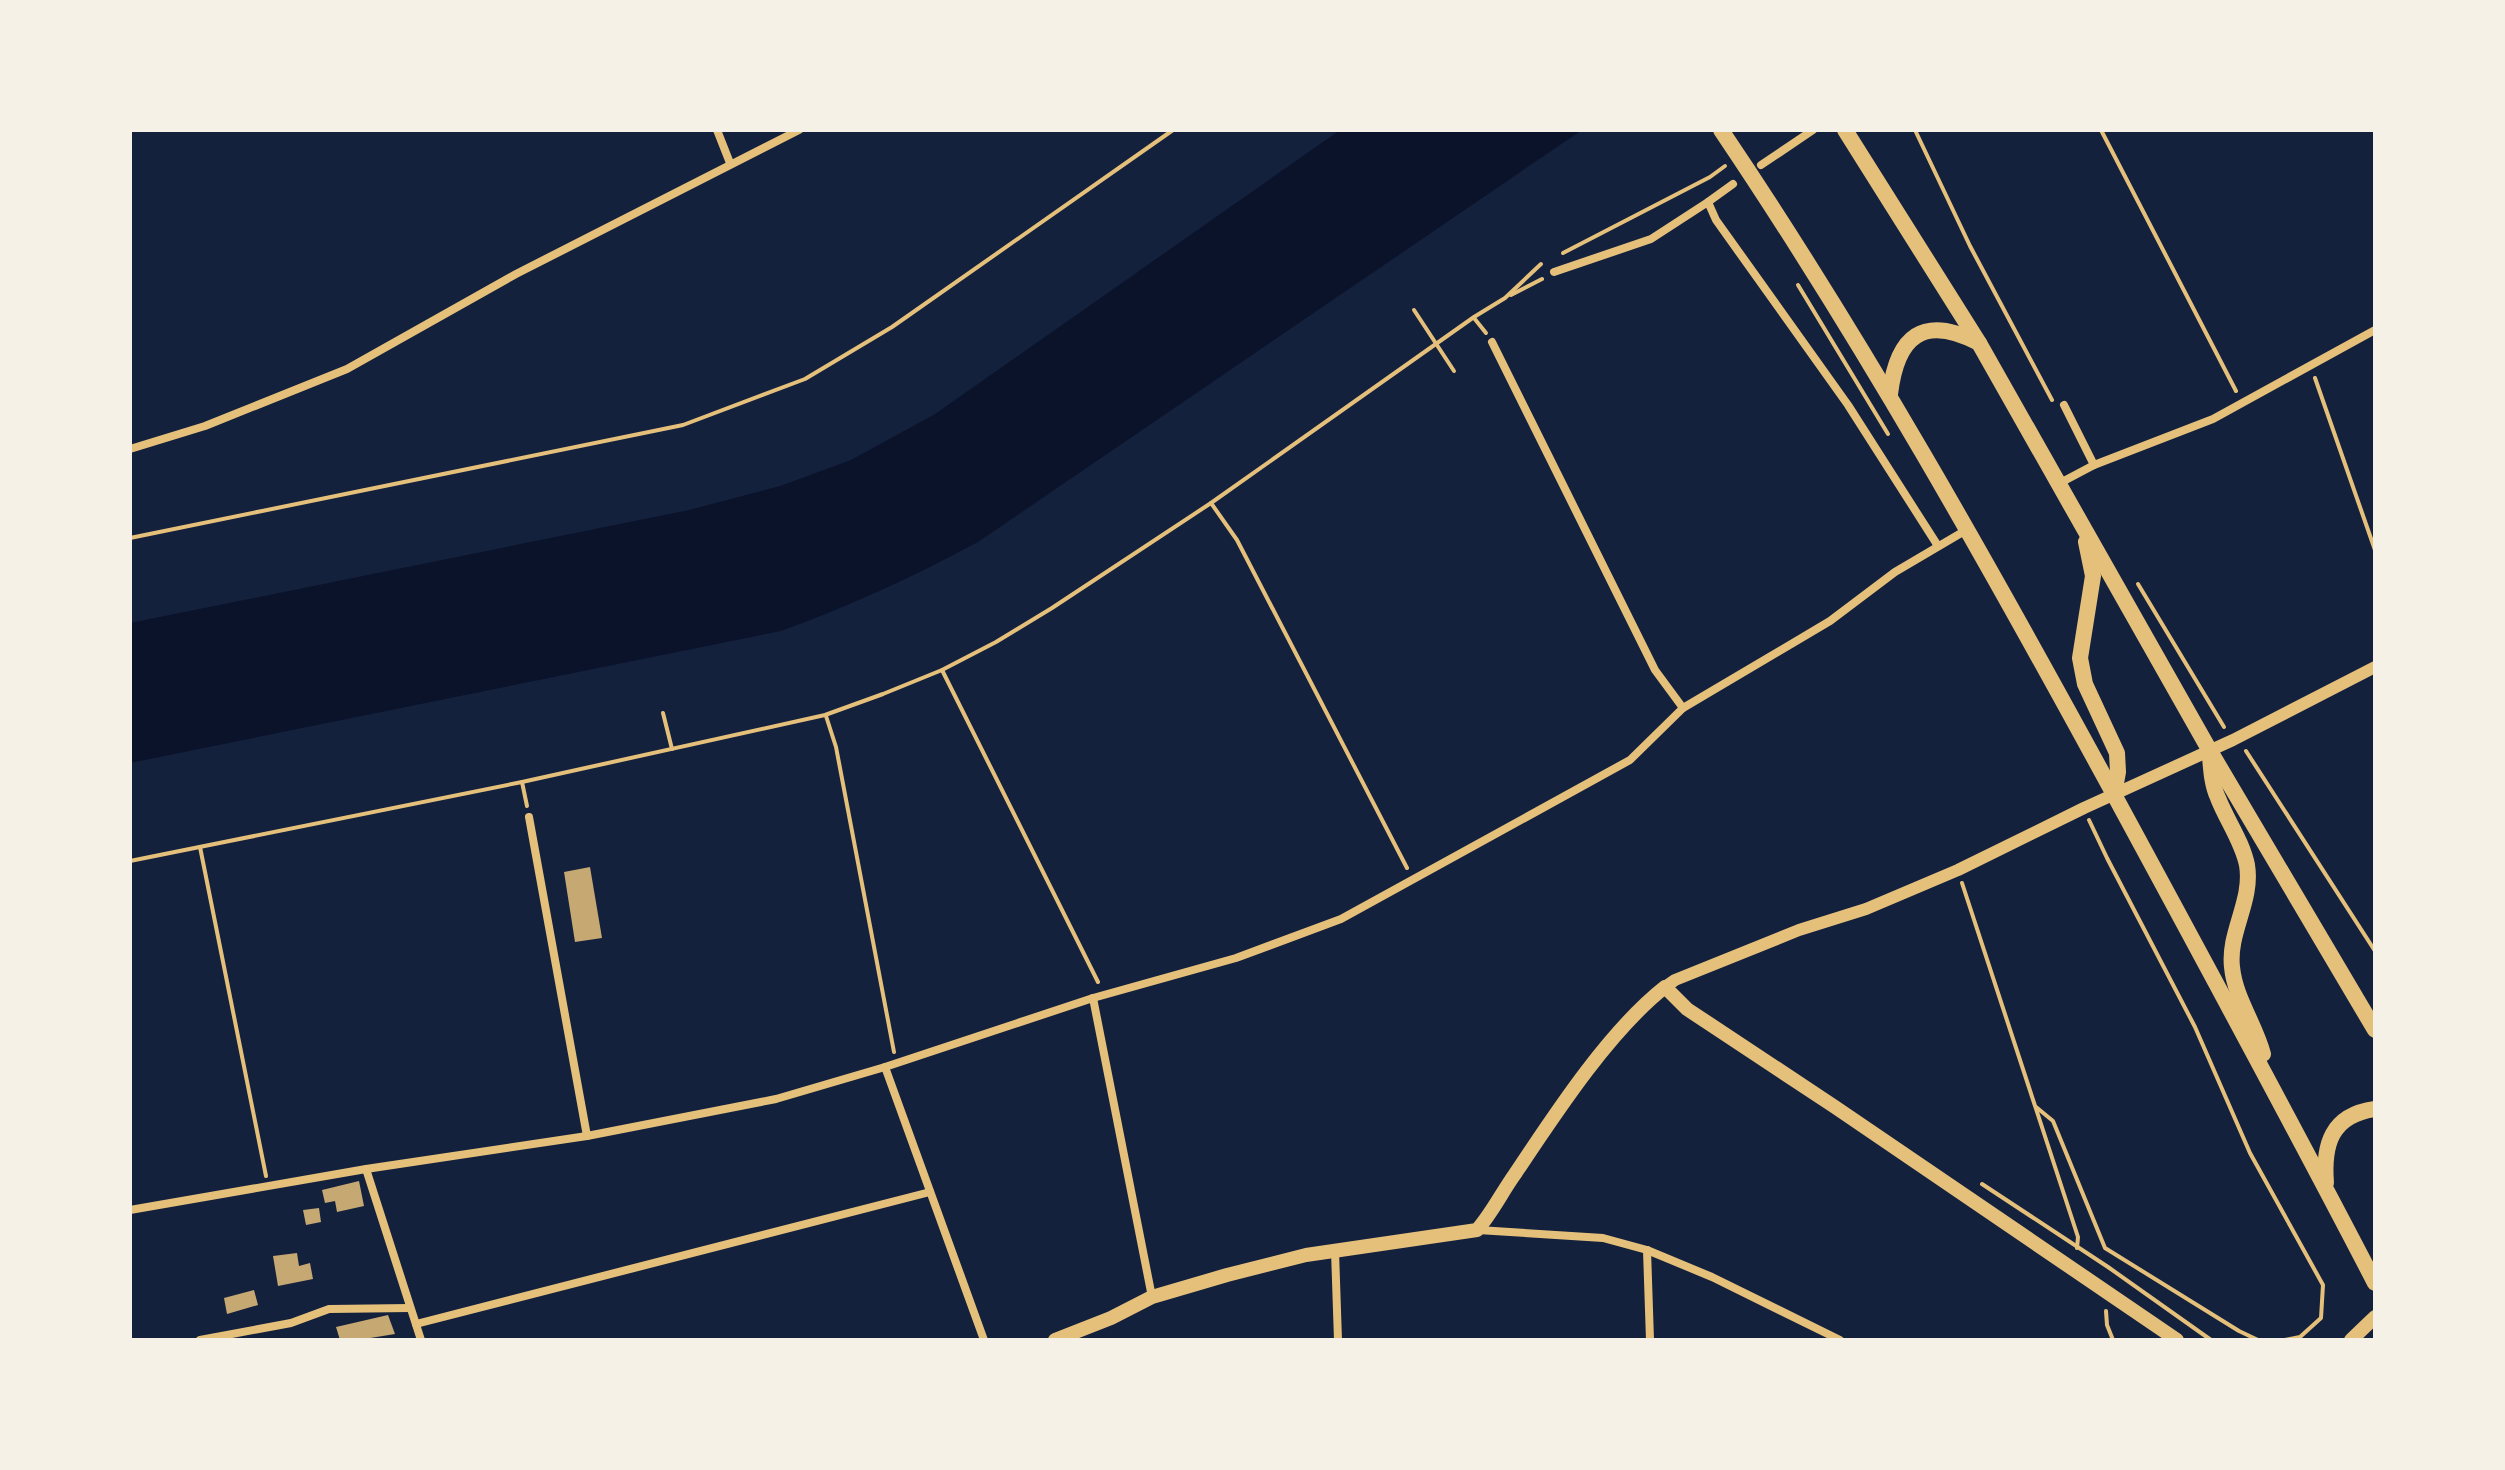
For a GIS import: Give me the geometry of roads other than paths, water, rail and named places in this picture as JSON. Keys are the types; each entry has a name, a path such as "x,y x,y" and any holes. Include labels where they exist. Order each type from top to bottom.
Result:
{"highway":[{"path":"1845,130 1979,343 2210,751 2375,1030"},
{"path":"1722,132 1890,394 1968,529 2270,1083 2375,1283"},
{"path":"1890,394 1893,368 1899,354 1906,344 1925,331 1944,329 1958,332 1979,343"},
{"path":"2075,511 2090,554 2093,576 2080,658 2085,684 2117,753 2114,794"},
{"path":"2210,751 2217,797 2243,848 2249,885 2233,945 2232,967 2238,991 2258,1036 2270,1083"},
{"path":"2326,1189 2324,1158 2328,1140 2351,1117 2375,1109"}],"main road":[{"path":"1055,1340 1111,1318 1152,1297 1272,1263 1477,1230 1555,1115 1625,1026 1646,1002 1665,987 1687,1009 2177,1340"},
{"path":"2351,1340 2375,1317"}],"street":[{"path":"717,130 730,163"},
{"path":"130,449 205,426 347,369 516,274 799,130"},
{"path":"1761,165 1813,130"},
{"path":"1554,272 1651,239 1733,184"},
{"path":"1708,202 1730,241 1848,405 1938,546"},
{"path":"2060,483 2094,465 2213,419 2375,330"},
{"path":"1492,342 1655,670 1683,708"},
{"path":"2064,405 2094,465"},
{"path":"130,1210 366,1169 587,1136 776,1099 885,1067 1093,998 1266,947 1341,919 1630,760 1683,708 1830,621 1895,572 1968,529"},
{"path":"1665,987 1745,950 1866,909 1958,870 2233,740 2375,667"},
{"path":"529,817 587,1136"},
{"path":"1093,998 1152,1297"},
{"path":"885,1067 984,1340"},
{"path":"366,1169 421,1340"},
{"path":"416,1324 930,1192"},
{"path":"1477,1230 1603,1238 1647,1250 1712,1277 1840,1340"},
{"path":"1647,1250 1650,1340"},
{"path":"1335,1251 1338,1340"},
{"path":"200,1340 291,1323 329,1309 410,1308"}],"water":[{"path":"1340,130 1582,130 978,542 857,601 781,631 130,763 130,623 689,510 780,486 851,460 935,414"}]}
